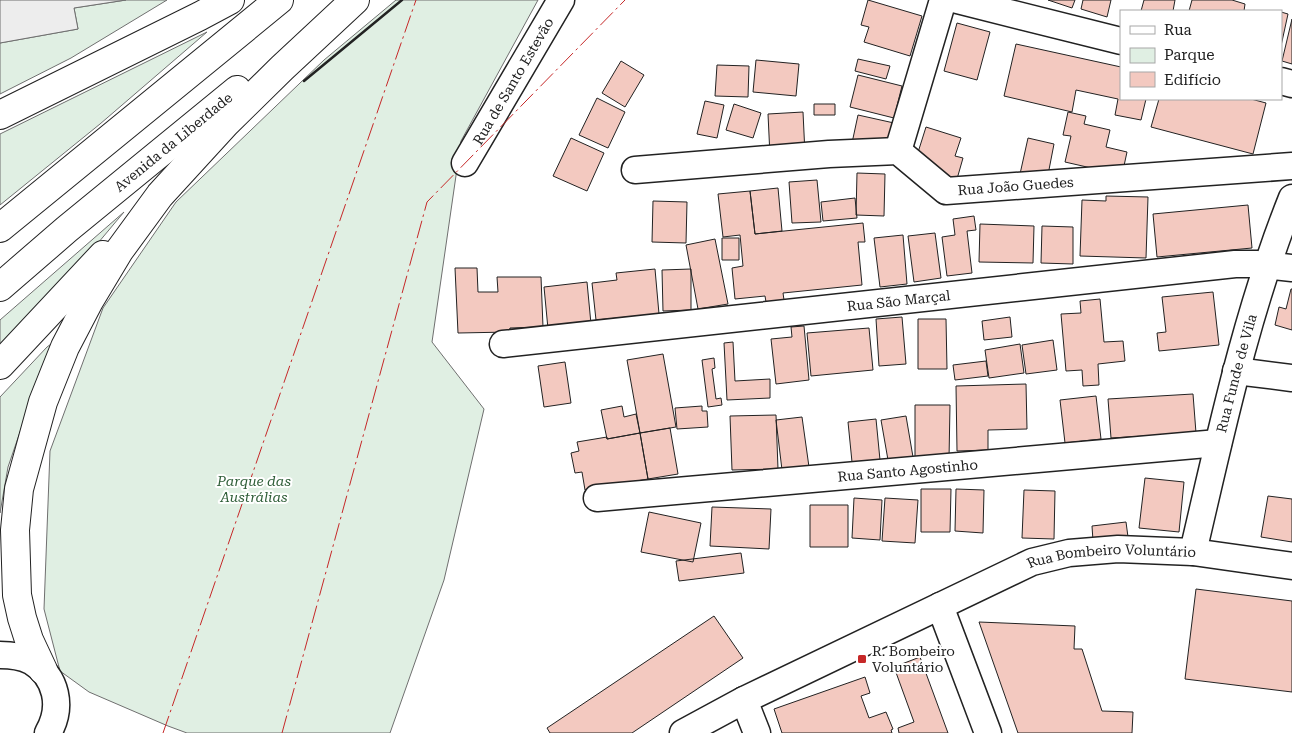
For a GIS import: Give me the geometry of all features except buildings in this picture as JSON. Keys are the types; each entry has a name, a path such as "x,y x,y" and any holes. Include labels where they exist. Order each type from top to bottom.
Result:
{"highway":[{"path":"0,115 230,0"},
{"path":"0,228 279,0"},
{"name":"Avenida da Liberdade","path":"0,287 215,107 350,0"},
{"path":"0,365 225,124 355,0"},
{"path":"43,670 29,640 17,595 15,530 19,489 43,402 65,347 89,301 119,251 160,194"}],"street":[{"name":"Rua de Santo Estevão","path":"465,163 561,0"},
{"path":"635,170 828,154 898,151 943,0"},
{"path":"957,0 1120,41"},
{"name":"Rua João Guedes","path":"898,151 946,191 1292,166"},
{"name":"Rua Funde de Vila","path":"1193,552 1236,371 1279,266 1292,198"},
{"name":"Rua São Marçal","path":"503,344 1235,264 1279,266"},
{"path":"1236,371 1292,378"},
{"name":"Rua Santo Agostinho","path":"597,498 1218,443"},
{"name":"Rua Bombeiro Voluntário","path":"683,733 744,700 1032,562 1069,553 1118,549 1193,552 1292,566"},
{"path":"940,606 988,733"},
{"path":"5,652 30,660 43,670 51,682 56,696 57,710 53,725 48,733"},
{"path":"744,700 757,733"}],"green space":[{"path":"126,0 167,0 71,58 0,94 0,43 78,29 74,8"},
{"name":"Parque das Austrálias","path":"396,0 538,0 461,141 432,342 484,409 444,580 390,733 187,733 89,692 60,671 44,609 50,451 103,308 176,202 324,60"},
{"path":"207,32 100,124 0,205 0,134"},
{"path":"124,212 67,280 0,351 0,320"},
{"path":"55,341 31,400 8,467 0,513 0,397 47,347"}],"shaded area":[{"path":"0,0 126,0 74,8 78,29 0,43"}],"wall":[{"path":"304,81 402,0"}],"power":[{"path":"163,733 416,0"},
{"path":"282,733 427,202 625,0"}],"place":[{"name":"R. Bombeiro Voluntário","path":"862,659"}]}
